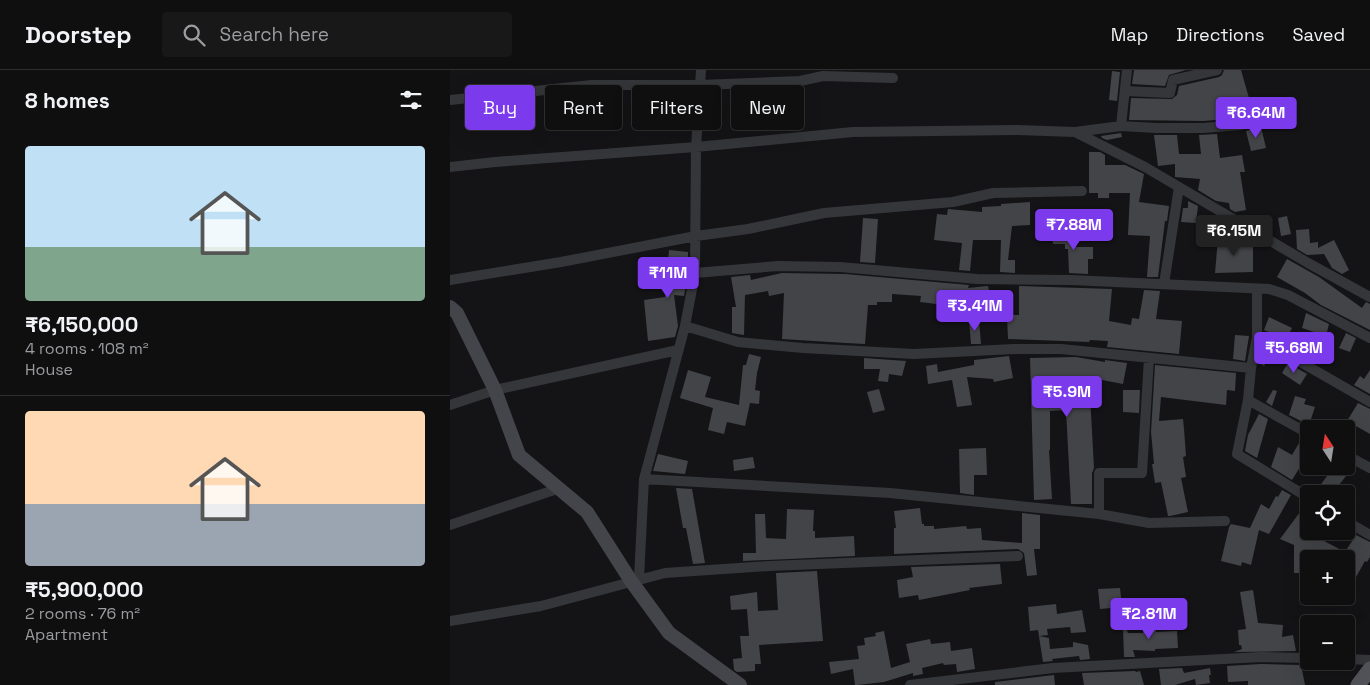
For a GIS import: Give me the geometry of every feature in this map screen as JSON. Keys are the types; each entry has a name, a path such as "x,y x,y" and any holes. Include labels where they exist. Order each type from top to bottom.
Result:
{"main road":[{"path":"450,306 456,312 495,390 519,455 587,512 635,580 669,633 740,685"}],"street":[{"path":"701,70 700,85 800,81 823,76 893,78"},
{"path":"1121,126 1126,70"},
{"path":"1125,91 1170,93 1173,80 1217,70"},
{"path":"450,100 592,85 632,85"},
{"path":"450,167 853,132 1017,130 1075,132 1121,126 1204,128 1241,125 1262,120"},
{"path":"635,580 644,479 685,326 695,273 697,130"},
{"path":"1075,132 1145,167 1308,263 1370,297"},
{"path":"1164,284 1180,187"},
{"path":"450,280 561,262 696,236 748,229 824,213 953,202 994,193 1082,192"},
{"path":"695,273 778,266 840,267 977,279 1191,284 1257,290 1270,289 1288,295 1370,338"},
{"path":"1257,290 1257,338 1251,368 1248,400 1237,454 1300,492"},
{"path":"685,326 738,342 803,348 914,354 1014,348 1061,350 1251,368"},
{"path":"1257,338 1370,402"},
{"path":"450,405 495,390 678,350"},
{"path":"1099,514 1099,473 1142,473 1149,358"},
{"path":"1248,400 1300,429"},
{"path":"1355,460 1370,468"},
{"path":"644,479 890,493 1099,514 1149,523 1225,521"},
{"path":"450,525 560,488"},
{"path":"1355,527 1370,536"},
{"path":"450,621 541,606 665,573 1018,556"},
{"path":"910,685 1053,668 1262,657 1300,658"},
{"path":"1355,659 1370,660"}],"building":[{"path":"1134,70 1186,70 1169,75 1165,86 1132,84"},
{"path":"1224,70 1241,70 1249,98 1251,116 1203,121 1129,120 1131,98 1172,99 1177,95 1179,86 1219,77"},
{"path":"1112,71 1120,72 1117,101 1109,100"},
{"path":"1261,127 1266,148 1251,151 1246,131"},
{"path":"1121,133 1122,137 1107,140 1101,136"},
{"path":"1217,134 1220,158 1242,155 1245,172 1240,172 1246,210 1235,212 1230,209 1229,203 1216,201 1198,190 1200,179 1175,177 1175,164 1158,166 1154,135 1177,135 1179,154 1201,154 1199,135"},
{"path":"1089,152 1100,152 1105,155 1105,165 1125,165 1144,174 1139,202 1169,206 1167,221 1165,221 1158,277 1147,277 1150,236 1128,235 1130,193 1109,193 1109,198 1098,198 1098,193 1089,193"},
{"path":"1188,201 1198,206 1196,223 1181,222 1183,208 1188,208"},
{"path":"1030,202 1030,225 1012,226 1008,260 1015,260 1015,273 1000,272 1001,240 973,240 970,271 959,270 962,243 934,240 937,214 947,215 948,209 982,212 982,207"},
{"path":"1287,216 1291,234 1281,236 1278,218"},
{"path":"863,218 878,219 875,263 860,262"},
{"path":"1066,228 1077,229 1076,247 1093,247 1093,259 1088,259 1088,274 1069,273 1068,249 1065,249 1065,244 1053,244 1052,233 1066,231"},
{"path":"1309,229 1310,243 1318,242 1318,248 1334,240 1349,270 1342,274 1332,268 1324,254 1307,255 1297,249 1296,230"},
{"path":"1218,238 1235,239 1234,245 1253,245 1253,272 1215,273"},
{"path":"669,250 688,252 688,272 684,296 674,295 678,326 675,337 648,341 644,300 665,297"},
{"path":"1287,259 1319,277 1362,308 1366,302 1370,304 1370,330 1321,305 1305,293 1277,277"},
{"path":"782,273 845,274 969,285 968,288 988,286 991,300 977,302 978,309 920,302 921,296 892,294 892,302 877,302 877,305 868,305 865,344 782,339 784,293 769,296 768,291 745,295 744,335 732,333 732,307 736,307 731,277 750,275 751,280"},
{"path":"1019,286 1112,289 1109,321 1131,325 1132,318 1139,319 1144,290 1160,291 1156,319 1182,321 1179,354 1107,347 1108,341 1008,339 1007,315 1019,315"},
{"path":"1306,313 1329,324 1326,336 1302,328"},
{"path":"1269,317 1292,328 1284,344 1269,336 1271,333 1264,330"},
{"path":"969,320 979,320 981,344 971,344"},
{"path":"1346,333 1356,338 1350,352 1339,348"},
{"path":"1235,335 1249,336 1245,361 1233,359"},
{"path":"1263,348 1271,353 1264,366 1259,363"},
{"path":"749,354 761,357 755,390 760,391 759,404 750,403 745,426 727,422 724,434 708,430 713,408 680,398 688,370 711,377 705,397 739,405 743,365 746,365"},
{"path":"1009,356 1013,378 994,382 993,379 967,377 972,405 957,407 952,380 928,384 926,366 937,364 938,372 974,365 974,360"},
{"path":"1076,357 1105,362 1105,360 1127,363 1123,384 1097,379 1094,396 1090,395 1094,468 1092,473 1092,504 1071,504 1066,410 1050,411 1049,450 1052,499 1034,500 1030,358"},
{"path":"864,358 906,361 902,376 889,374 888,382 878,381 880,369 864,369"},
{"path":"1288,363 1307,374 1300,385 1282,373"},
{"path":"1155,365 1236,373 1235,391 1227,390 1226,405 1161,397 1159,421 1183,419 1184,429 1186,456 1183,457 1186,477 1181,478 1188,512 1170,516 1168,516 1161,482 1155,483 1152,464 1154,464 1151,432"},
{"path":"1370,370 1370,394 1354,385 1360,376 1364,379"},
{"path":"879,389 885,410 873,413 867,392"},
{"path":"1123,390 1140,390 1139,413 1123,412"},
{"path":"1273,390 1277,391 1272,406 1266,402"},
{"path":"1295,396 1306,399 1304,404 1315,407 1311,420 1300,420 1289,415"},
{"path":"1358,403 1370,409 1370,434 1355,426 1355,420 1348,420"},
{"path":"1259,414 1268,419 1257,458 1245,451 1248,435"},
{"path":"1300,441 1300,467 1292,480 1271,467 1278,447 1292,455"},
{"path":"986,448 987,475 974,475 974,495 960,493 959,449"},
{"path":"658,454 688,461 685,474 653,471"},
{"path":"753,457 755,468 734,471 733,460"},
{"path":"1325,475 1347,475 1339,485 1320,485 1327,476"},
{"path":"676,488 692,489 705,563 693,564 686,528 683,528"},
{"path":"1282,490 1291,495 1269,534 1259,530 1251,565 1242,562 1241,566 1221,561 1231,524 1250,528 1261,504 1269,509 1276,496 1278,497"},
{"path":"920,508 922,524 924,526 934,526 934,529 966,526 967,529 981,528 982,540 1022,543 1022,513 1040,515 1040,549 1034,549 1037,575 1027,576 1024,553 1018,549 894,554 894,528 896,528 894,511"},
{"path":"787,509 814,510 813,531 815,531 815,538 854,536 855,556 743,561 743,553 756,553 755,514 765,514 766,538 786,539"},
{"path":"1300,512 1300,540 1322,540 1341,550 1300,550 1300,573 1294,573 1294,545 1280,539"},
{"path":"1356,535 1370,542 1370,557 1367,562 1365,561 1356,577 1355,550 1346,550 1353,540 1355,540"},
{"path":"1000,564 1002,584 969,588 970,590 919,600 918,595 899,598 897,580 913,577 911,567"},
{"path":"817,571 823,641 759,645 761,664 755,664 755,671 737,672 734,670 733,659 742,658 740,636 749,636 747,609 731,610 730,596 757,592 758,611 778,610 776,573"},
{"path":"1120,588 1122,607 1100,609 1098,589"},
{"path":"1253,590 1258,623 1283,625 1282,637 1293,635 1296,651 1234,652 1242,649 1241,645 1239,645 1238,630 1246,629 1240,592"},
{"path":"1056,604 1057,614 1082,610 1086,632 1071,633 1070,627 1047,629 1048,635 1039,636 1049,638 1050,649 1073,647 1073,642 1088,645 1090,659 1080,660 1079,656 1043,662 1038,630 1030,631 1028,607"},
{"path":"1144,621 1156,622 1156,632 1177,631 1178,648 1155,649 1155,651 1133,650 1135,657 1124,657 1123,628 1126,627 1128,633 1143,633"},
{"path":"884,631 891,668 910,662 906,644 930,639 931,644 950,642 951,651 972,648 975,669 957,672 956,664 944,665 943,663 922,668 923,674 913,676 913,673 884,682 857,685 855,685 853,669 831,674 829,662 859,659 857,646 865,645 864,638 876,636 875,633"},
{"path":"1261,664 1300,665 1305,685 1248,685 1248,681 1228,682 1227,666"},
{"path":"1182,668 1184,673 1210,668 1210,683 1196,685 1195,679 1175,685 1161,685 1159,669"},
{"path":"1140,671 1144,685 1084,685 1082,673"},
{"path":"1054,675 1055,685 995,685 995,682"}]}
